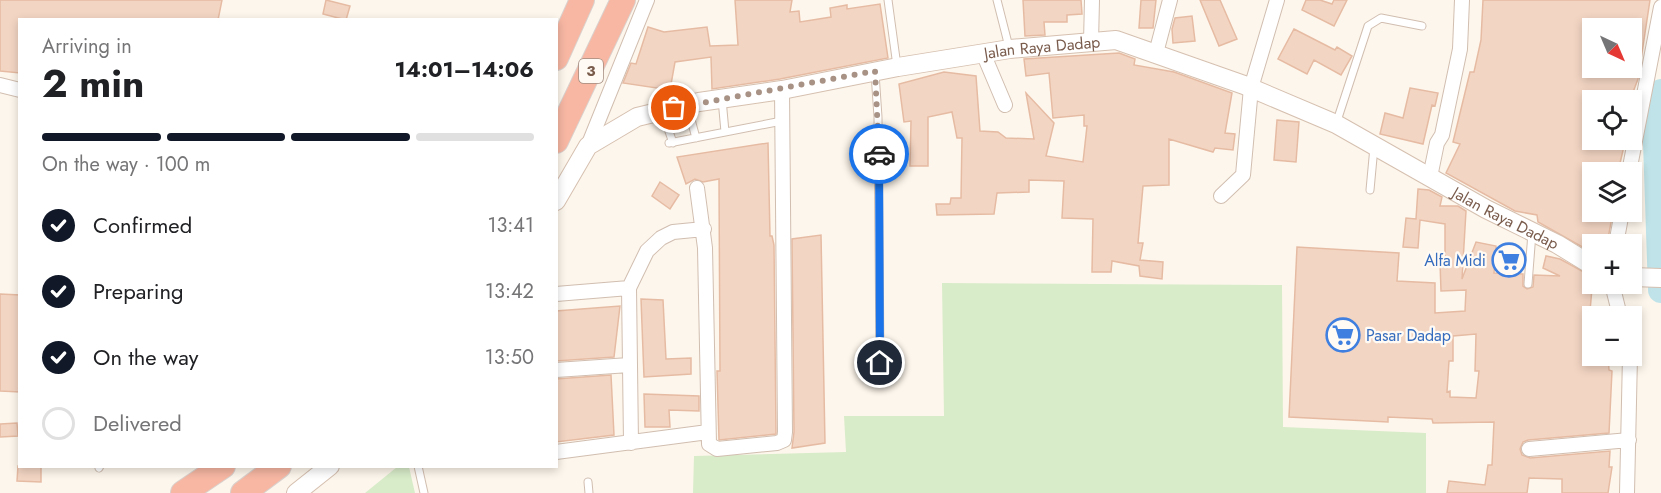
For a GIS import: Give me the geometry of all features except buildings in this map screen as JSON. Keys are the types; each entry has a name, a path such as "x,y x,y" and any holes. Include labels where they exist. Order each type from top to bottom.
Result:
{"highway":[{"name":"3","path":"558,54 582,0"},
{"name":"3","path":"558,138 569,119 622,0"},
{"path":"183,493 221,468"},
{"path":"243,493 276,468"}],"main road":[{"name":"Jalan Raya Dadap","path":"558,198 588,146 637,117 687,105 983,53 1116,40 1251,88 1336,124 1582,259"},
{"path":"1642,277 1661,278"},
{"path":"296,493 327,468"}],"street":[{"path":"588,146 647,0"},
{"path":"1091,42 1092,0"},
{"path":"1156,53 1170,0"},
{"path":"1221,196 1243,175 1251,88 1277,0"},
{"path":"1433,179 1444,145 1442,135 1460,49 1462,0"},
{"path":"1631,162 1661,7"},
{"path":"983,53 1005,105"},
{"path":"0,85 18,90"},
{"path":"697,188 704,229 708,320 709,444 717,449 777,443 784,440 782,90"},
{"path":"631,443 629,288 647,251 661,238 673,232 704,229"},
{"path":"558,294 629,288"},
{"path":"558,370 629,365"},
{"path":"1627,493 1630,366"},
{"path":"558,452 708,432"},
{"path":"1528,449 1629,440"}],"lane":[{"path":"888,0 898,67"},
{"path":"997,0 1010,49"},
{"path":"1336,124 1368,26 1381,18 1422,26"},
{"path":"875,71 878,117 880,363"},
{"path":"722,99 725,132"},
{"path":"687,105 696,138"},
{"path":"662,111 671,143 782,121"},
{"path":"1370,190 1374,146"},
{"path":"1528,284 1532,233"},
{"path":"418,468 424,493"},
{"path":"588,482 589,493"}],"green space":[{"path":"942,283 1282,285 1283,427 1426,433 1426,493 693,493 694,456 846,452 844,416 944,416"},
{"path":"396,468 409,468 415,493 365,493"}],"waterway":[{"path":"1661,92 1655,113 1661,290"}],"way so far":[{"path":"674,108 699,102 782,90 875,71 879,154"}],"place":[{"name":"Alfa Midi","path":"1509,260"},
{"name":"Pasar Dadap","path":"1343,335"}],"route":[{"path":"879,154 880,363"}]}
